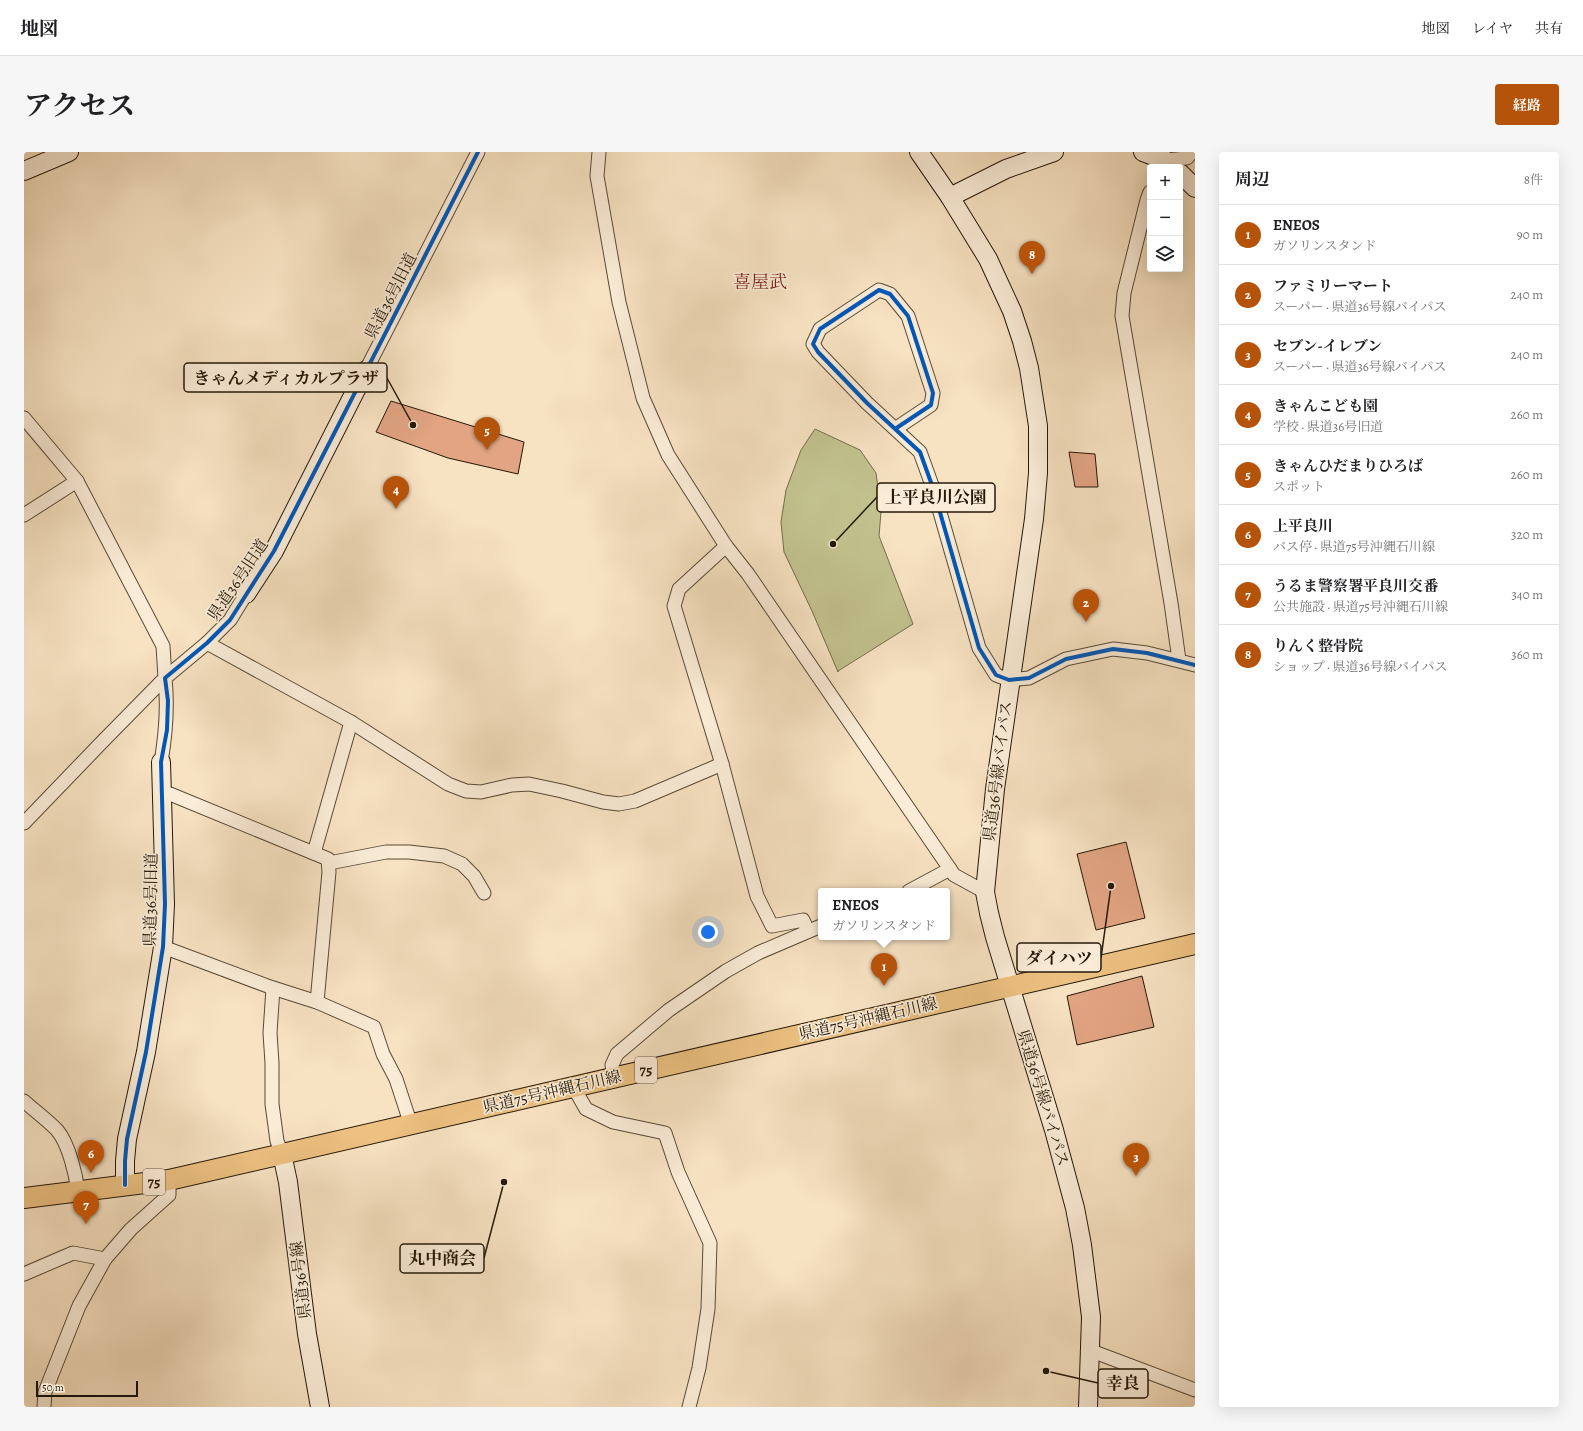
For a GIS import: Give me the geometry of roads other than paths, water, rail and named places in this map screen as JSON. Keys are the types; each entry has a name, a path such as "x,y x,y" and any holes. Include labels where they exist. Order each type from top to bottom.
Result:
{"main road":[{"path":"24,171 69,152"},
{"name":"県道36号線バイパス","path":"919,152 950,197 988,259 1012,311 1029,368 1038,426 1038,473 1033,526 1009,680 995,789 985,892 988,913 1054,1130 1075,1208 1087,1281 1091,1317 1088,1407"},
{"path":"950,197 1006,169 1054,152"},
{"path":"1143,152 1165,162"},
{"path":"1183,176 1195,188"},
{"name":"県道36号旧道","path":"246,594 274,550 366,370"},
{"name":"県道36号旧道","path":"125,1186 127,1139 146,1052 163,946 165,904 161,762"},
{"name":"県道75号沖縄石川線","path":"24,1198 169,1180 1195,944"},
{"name":"県道36号線","path":"282,1154 288,1182 307,1334 320,1407"}],"street":[{"name":"県道36号旧道","path":"366,370 478,152"},
{"path":"599,152 597,176 619,302 643,398 668,456 726,546 748,574 954,875 985,892"},
{"path":"1165,162 1187,158 1192,152"},
{"path":"1147,200 1128,280 1122,316 1170,595 1179,660"},
{"path":"895,429 931,405 933,393 908,316 890,294 879,290 820,329 813,344 818,352 868,403 895,429 920,452 933,488 979,648 996,675 1009,680 1029,678 1066,659 1113,649 1147,653 1195,665"},
{"path":"24,418 78,481 163,646 166,678 24,823"},
{"path":"24,515 78,481"},
{"path":"726,546 680,589 674,606 722,764 756,896 772,926 803,920 808,931"},
{"name":"県道36号旧道","path":"161,762 167,730 168,701 166,678 230,620 246,594"},
{"path":"206,643 351,722 448,784 466,791 481,792 512,785 530,784 603,802 619,804 635,801 722,764"},
{"path":"314,853 351,722"},
{"path":"162,795 170,794 328,858 317,1002"},
{"path":"328,863 386,852 409,852 444,856 462,864 474,876 484,893"},
{"path":"915,888 950,869"},
{"path":"614,1078 612,1065 617,1054 669,1010 726,971 758,953 818,927"},
{"path":"163,946 273,988 317,1002 374,1027 383,1054 396,1079 411,1125"},
{"path":"273,988 270,1033 272,1104 277,1141 282,1154"},
{"path":"574,1088 586,1109 612,1122 665,1133 678,1172 710,1243 708,1309 699,1368 689,1407"},
{"path":"24,1101 58,1132 69,1154 76,1176 78,1192"},
{"path":"44,1407 45,1392 79,1306 105,1259 131,1229 169,1195 169,1180"},
{"path":"24,1274 39,1266 73,1253 105,1259"},
{"path":"1089,1350 1195,1390"}],"place":[{"name":"りんく整骨院","path":"1032,274"},
{"name":"きゃんメディカルプラザ","path":"413,425"},
{"name":"きゃんひだまりひろば","path":"487,450"},
{"name":"きゃんこども園","path":"396,509"},
{"name":"上平良川公園","path":"833,544"},
{"name":"ファミリーマート","path":"1086,622"},
{"name":"ダイハツ","path":"1111,886"},
{"name":"ENEOS","path":"884,986"},
{"name":"上平良川","path":"91,1173"},
{"name":"セブン-イレブン","path":"1136,1176"},
{"name":"丸中商会","path":"504,1182"},
{"name":"うるま警察署平良川交番","path":"86,1224"},
{"name":"幸良","path":"1046,1371"}],"district":[{"name":"喜屋武","path":"760,282"}]}
